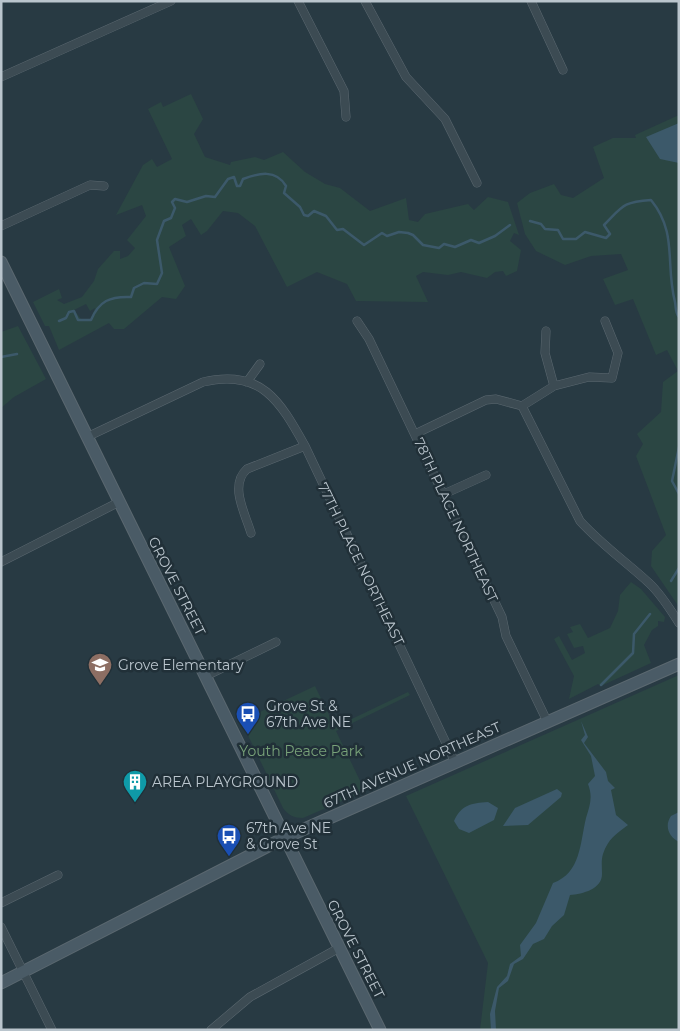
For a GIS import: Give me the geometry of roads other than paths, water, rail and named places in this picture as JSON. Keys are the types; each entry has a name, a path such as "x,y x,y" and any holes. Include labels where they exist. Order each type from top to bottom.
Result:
{"street":[{"path":"1,77 170,1"},
{"path":"298,1 344,91 346,117"},
{"path":"365,1 406,77 445,119 477,183"},
{"path":"531,1 563,70"},
{"path":"1,226 90,186 104,186"},
{"name":"GROVE STREET","path":"1,262 380,1030"},
{"name":"78TH PLACE NORTHEAST","path":"357,321 369,340 444,494 476,567 502,617 506,636 547,721"},
{"path":"415,434 486,400 496,399 522,406 554,386 589,377 612,378 618,354 604,321"},
{"path":"546,331 545,353 554,386"},
{"path":"247,382 260,364"},
{"name":"77TH PLACE NORTHEAST","path":"87,437 203,382 221,378 247,382 268,392 282,406 305,446 455,762"},
{"path":"522,406 580,521 593,535 650,584 667,604 679,623"},
{"path":"251,533 239,492 238,482 241,475 247,469 305,446"},
{"path":"444,494 486,475"},
{"path":"1,562 119,502"},
{"path":"206,676 276,642"},
{"name":"67TH AVENUE NORTHEAST","path":"1,982 284,838 679,664"},
{"path":"1,903 58,875"},
{"path":"1,927 52,1030"},
{"path":"211,1030 250,997 339,948"}],"water":[{"path":"679,123 679,163 660,159 646,137"},
{"path":"581,721 588,737 584,743 606,772 608,781 615,788 611,790 616,815 628,825 607,844 603,854 602,874 599,883 591,890 570,895 564,915 552,926 544,939 533,944 523,959 514,964 508,981 499,988 495,1011 496,1030 491,1030 490,1014 497,987 507,976 510,964 521,956 520,945 536,923 553,883 569,872 578,856 589,809 590,793 588,784 595,776 591,756 581,740 585,735"},
{"path":"557,789 562,793 561,797 528,825 503,826 515,808"},
{"path":"488,802 498,808 494,820 469,833 459,829 454,821 463,808 476,803"},
{"path":"679,812 679,842 670,834 668,824 671,816"}],"waterway":[{"path":"59,321 66,318 69,312 74,311 78,320 91,320 98,308 106,301 131,297 134,288 144,283 157,284 162,273 157,240 164,221 171,218 175,208 172,202 175,199 187,202 206,196 215,197 228,179 234,177 237,186 240,186 243,179 255,175 267,174 277,177 286,186 284,193 300,207 304,215 308,216 314,211 326,216 337,230 343,229 364,245 382,233 387,236 399,232 413,235 423,245 439,248 444,244 455,247 471,240 479,243 495,236 510,225"},
{"path":"530,221 541,224 545,229 558,230 563,239 576,239 585,232 606,238 610,234 604,225 620,209 634,202 651,200 665,225 668,237 672,288 676,311 679,317"},
{"path":"1,357 17,354"},
{"path":"679,447 672,481 679,494"},
{"path":"671,581 679,568"},
{"path":"601,685 633,653 634,634 650,614"}],"place":[{"name":"Grove Elementary","path":"100,686"},
{"name":"Grove St & 67th Ave NE","path":"248,735"},
{"name":"AREA PLAYGROUND","path":"135,803"},
{"name":"67th Ave NE & Grove St","path":"229,857"}],"park label":[{"name":"Youth Peace Park","path":"301,751"}]}
